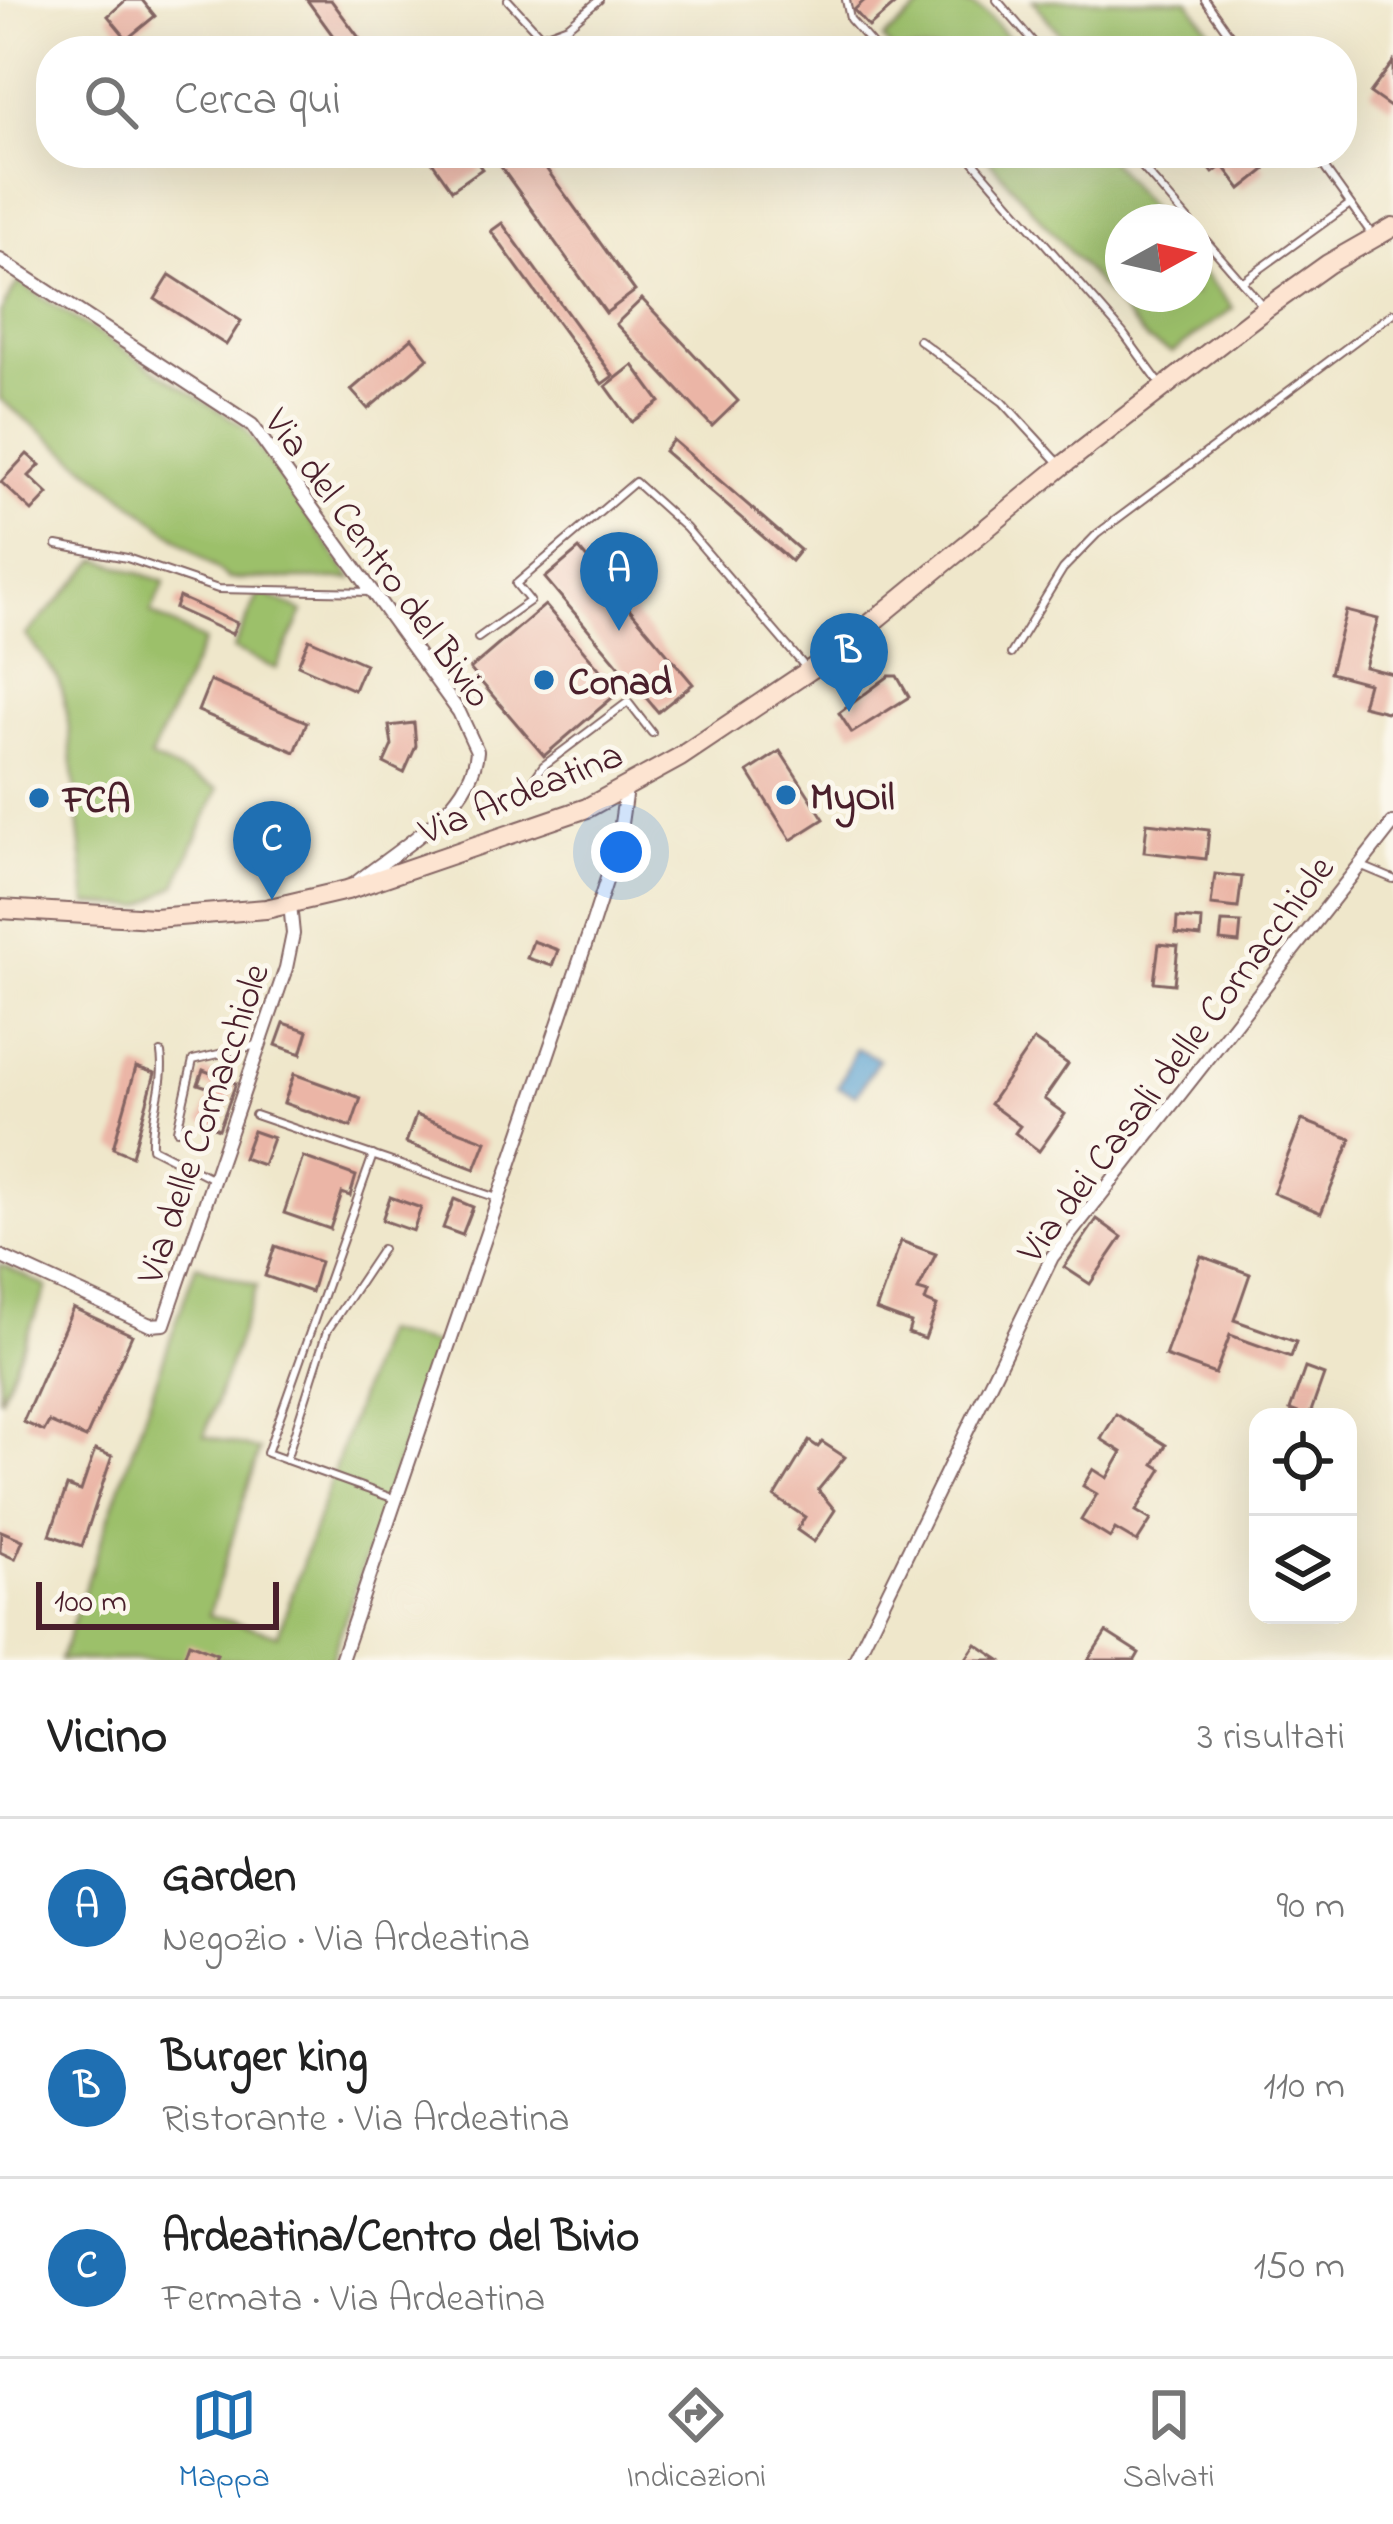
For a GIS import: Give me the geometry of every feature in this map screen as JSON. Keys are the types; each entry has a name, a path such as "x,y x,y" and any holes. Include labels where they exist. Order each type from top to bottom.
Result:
{"main road":[{"name":"Via Ardeatina","path":"0,909 154,918 290,904 543,826 626,789 809,672 1265,309 1393,227"}],"street":[{"name":"Via del Centro del Bivio","path":"0,260 252,425 459,712 478,756 461,789 431,824 347,890"},
{"path":"340,1660 501,1199 618,844 626,789"},
{"name":"Via dei Casali delle Cornacchiole","path":"855,1660 1052,1257 1393,824"},
{"name":"Via delle Cornacchiole","path":"0,1256 160,1327 291,950 290,904"}],"lane":[{"path":"508,0 541,35 568,26 599,0"},
{"path":"847,0 850,19 865,36"},
{"path":"997,0 1028,36"},
{"path":"1205,0 1230,36"},
{"path":"980,168 1123,333 1163,388"},
{"path":"1143,168 1174,204"},
{"path":"1325,168 1374,238"},
{"path":"1242,282 1350,204"},
{"path":"1213,249 1265,309"},
{"path":"1011,655 1063,569 1097,534 1393,313"},
{"path":"919,340 1003,402 1062,466"},
{"path":"478,638 530,601 516,584 635,482 686,528 809,672"},
{"path":"57,545 127,558 218,590 373,592"},
{"path":"523,795 543,766 628,702 652,733"},
{"path":"1358,865 1393,879"},
{"path":"177,1130 194,1060 260,1044"},
{"path":"161,1053 164,1074 156,1099 152,1148 214,1180"},
{"path":"255,1115 501,1199"},
{"path":"373,1155 267,1453 398,1500"},
{"path":"286,1460 328,1331 382,1249"}],"green space":[{"path":"930,0 972,6 1006,36 887,36"},
{"path":"1033,0 1188,0 1215,36 1061,36"},
{"path":"996,168 1116,168 1146,204 1105,204 1105,292"},
{"path":"18,282 243,426 352,579 229,579 0,399 0,313"},
{"path":"1213,284 1233,308 1172,353 1147,340 1122,312 1213,312"},
{"path":"98,559 165,582 151,613 204,641 150,758 218,789 176,885 142,907 87,904 67,712 58,678 26,635"},
{"path":"260,592 303,612 276,669 233,649"},
{"path":"0,1264 47,1287 0,1400"},
{"path":"196,1265 257,1286 204,1436 259,1450 209,1615 278,1635 381,1332 438,1345 331,1660 60,1660"}],"water":[{"path":"856,1048 879,1059 856,1095 838,1087"}],"building":[{"path":"126,0 142,0 155,16 125,36 108,16"},
{"path":"307,0 331,0 358,36 333,36"},
{"path":"865,0 900,0 869,27 854,10"},
{"path":"1393,62 1393,103 1390,107 1370,93"},
{"path":"437,168 482,169 452,190"},
{"path":"502,168 546,168 635,291 606,313"},
{"path":"1225,168 1263,168 1265,170 1241,189"},
{"path":"502,223 613,376 602,384 491,231"},
{"path":"170,275 241,321 226,345 155,299"},
{"path":"642,299 738,401 712,426 616,324"},
{"path":"412,338 428,358 368,409 351,390"},
{"path":"633,365 660,402 632,422 606,386"},
{"path":"673,440 800,550 791,561 664,451"},
{"path":"27,454 40,465 29,476 48,494 32,511 1,482"},
{"path":"579,549 693,684 658,712 545,578"},
{"path":"179,597 237,623 232,634 175,608"},
{"name":"Conad","path":"545,605 619,692 544,756 470,669"},
{"path":"1346,611 1378,619 1365,667 1393,674 1391,713 1362,706 1368,683 1330,673"},
{"path":"309,639 365,664 354,690 298,665"},
{"path":"889,676 897,676 909,697 852,733 839,713"},
{"path":"210,681 307,722 295,752 198,711"},
{"path":"414,723 416,746 404,773 384,763 392,745 389,726"},
{"name":"MyOil","path":"780,751 824,819 791,840 748,772"},
{"path":"1147,823 1209,830 1206,859 1144,852"},
{"path":"1215,874 1242,877 1238,908 1211,905"},
{"path":"1177,918 1202,920 1201,937 1176,934"},
{"path":"1222,922 1241,923 1239,943 1220,941"},
{"path":"533,941 558,950 552,966 527,958"},
{"path":"1159,944 1178,946 1174,984 1154,982"},
{"path":"284,1023 308,1031 301,1054 276,1045"},
{"path":"1034,1040 1068,1064 1044,1099 1065,1114 1039,1151 1015,1133 1020,1126 990,1104"},
{"path":"136,1067 155,1073 132,1156 113,1148"},
{"path":"203,1070 236,1083 219,1129 200,1122 213,1089 198,1084"},
{"path":"294,1074 361,1098 351,1127 284,1103"},
{"path":"416,1115 486,1141 475,1169 406,1143"},
{"path":"1302,1120 1351,1139 1321,1213 1273,1193"},
{"path":"253,1131 273,1138 263,1165 243,1158"},
{"path":"303,1157 356,1176 350,1196 342,1193 330,1229 284,1213"},
{"path":"390,1197 421,1208 413,1231 382,1220"},
{"path":"454,1199 473,1207 462,1235 443,1228"},
{"path":"1097,1219 1122,1237 1090,1284 1064,1267"},
{"path":"901,1241 936,1254 918,1290 928,1293 925,1301 937,1306 925,1339 908,1333 911,1323 876,1310"},
{"path":"275,1246 320,1262 311,1292 265,1276"},
{"path":"1201,1256 1250,1274 1234,1320 1296,1342 1291,1357 1230,1335 1215,1374 1165,1356"},
{"path":"73,1308 132,1335 86,1438 49,1422 44,1431 23,1422"},
{"path":"1305,1368 1324,1375 1312,1408 1291,1408"},
{"path":"1116,1414 1166,1445 1154,1464 1162,1469 1136,1511 1151,1520 1137,1542 1115,1529 1110,1538 1081,1520 1097,1494 1083,1486 1093,1469 1107,1478 1122,1452 1101,1439"},
{"path":"809,1441 818,1447 822,1442 845,1457 818,1490 835,1510 814,1542 797,1530 805,1517 775,1497"},
{"path":"95,1450 112,1456 82,1546 50,1535 67,1486 81,1491"},
{"path":"1,1531 23,1540 15,1559 0,1552"},
{"path":"1106,1632 1139,1653 1135,1660 1088,1660"},
{"path":"189,1643 217,1654 214,1660 183,1660"},
{"path":"976,1644 1000,1660 965,1660"}],"place":[{"name":"Garden","path":"619,631"},
{"name":"Conad","path":"544,680"},
{"name":"Burger king","path":"849,712"},
{"name":"MyOil","path":"786,795"},
{"name":"FCA","path":"39,798"},
{"name":"Ardeatina/Centro del Bivio","path":"272,900"}]}
